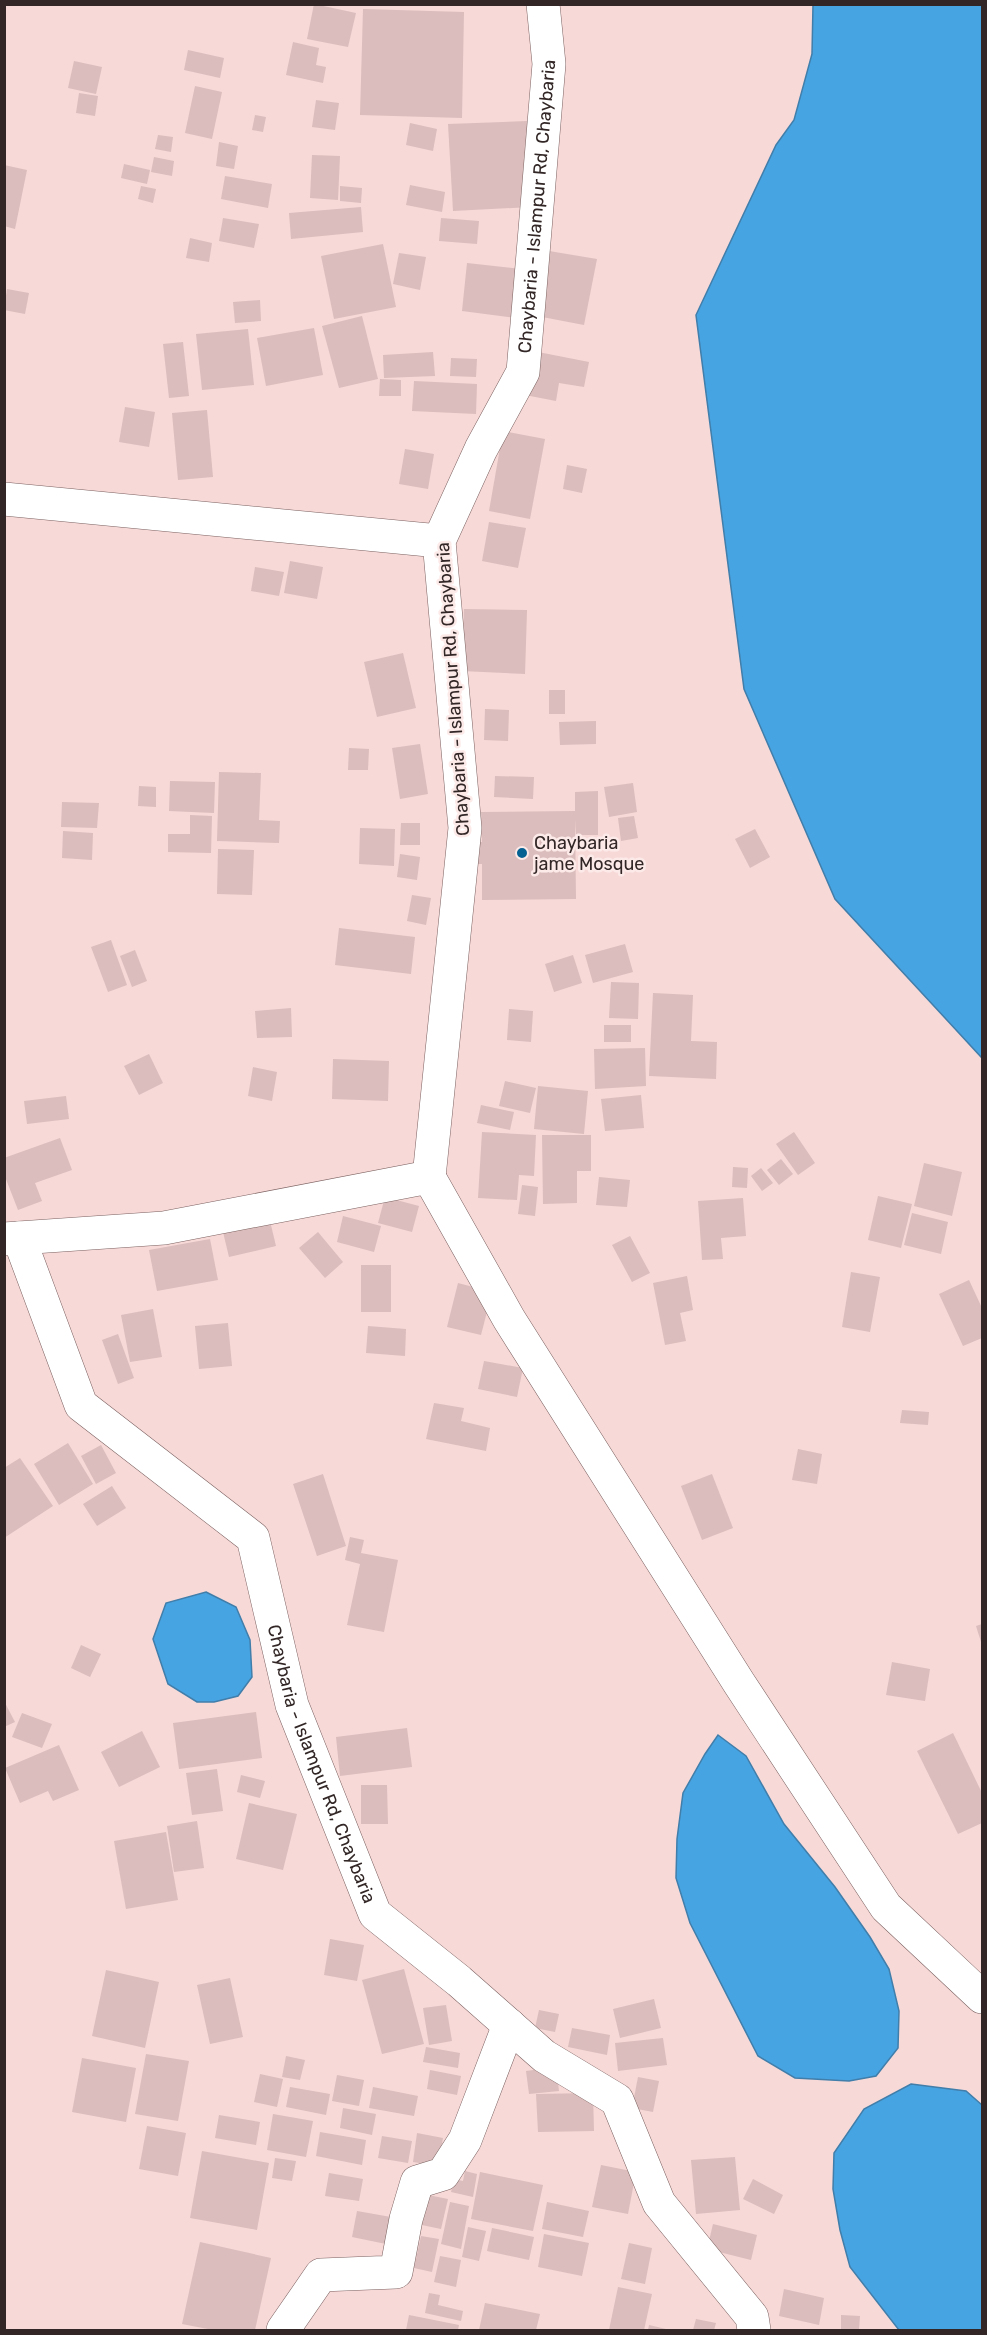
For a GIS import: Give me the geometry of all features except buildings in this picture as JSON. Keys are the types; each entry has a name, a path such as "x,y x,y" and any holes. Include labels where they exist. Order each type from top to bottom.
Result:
{"street":[{"name":"Chaybaria - Islampur Rd, Chaybaria","path":"429,1178 465,828 439,541 482,449 524,372 549,64 543,4"},
{"path":"4,499 439,541"},
{"path":"12,1239 164,1228 429,1178 515,1329 733,1672 886,1907 982,1997"},
{"name":"Chaybaria - Islampur Rd, Chaybaria","path":"12,1239 81,1405 253,1538 292,1705 375,1914 459,1980 544,2056 617,2100 659,2203 752,2317 754,2331"},
{"path":"283,2331 321,2275 396,2272 406,2219 417,2182 443,2174 465,2140 509,2025"}],"water":[{"path":"813,5 982,5 982,1058 835,899 744,689 696,315 776,145 794,120 812,54"},
{"path":"206,1592 236,1607 250,1640 252,1677 238,1696 214,1702 197,1702 168,1684 153,1639 166,1603"},
{"path":"718,1735 746,1756 784,1824 835,1887 889,1969 899,2011 898,2048 876,2076 849,2081 795,2078 758,2056 690,1923 676,1878 677,1839 683,1793"},
{"path":"911,2084 966,2091 982,2105 982,2330 899,2330 850,2267 840,2230 833,2189 834,2153 864,2109"}],"place":[{"name":"Chaybaria jame Mosque","path":"522,853"}]}
